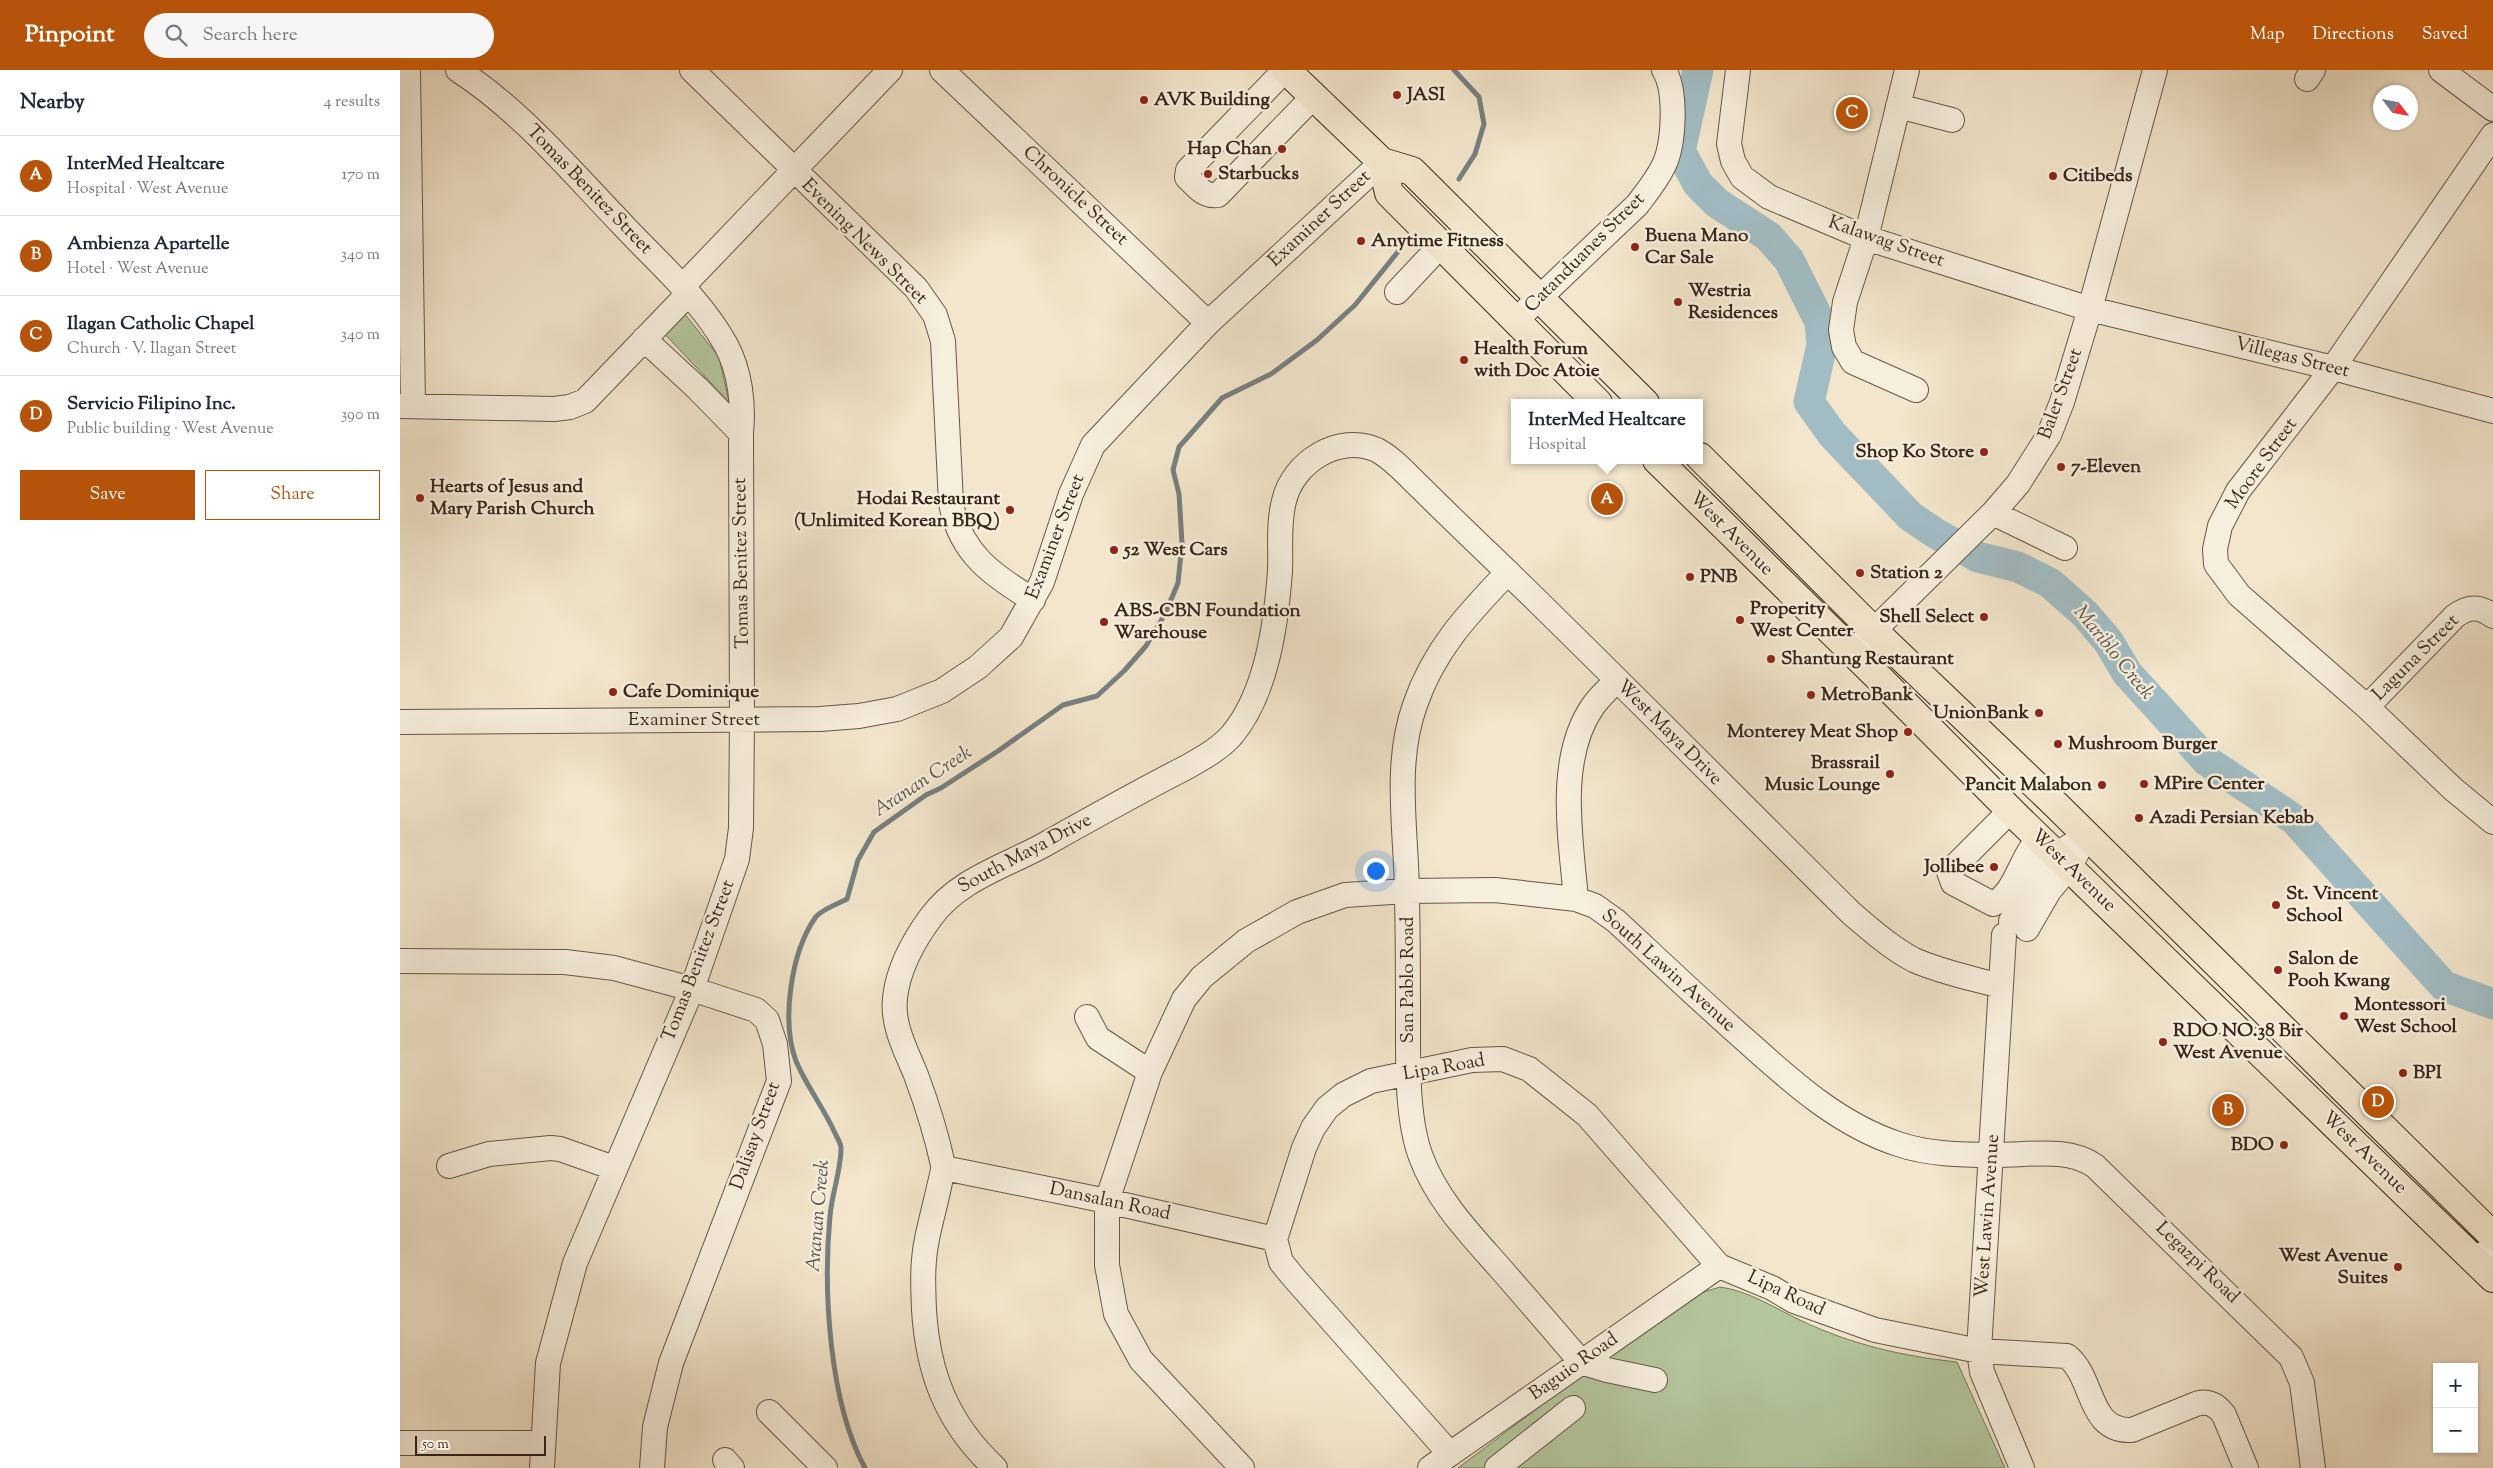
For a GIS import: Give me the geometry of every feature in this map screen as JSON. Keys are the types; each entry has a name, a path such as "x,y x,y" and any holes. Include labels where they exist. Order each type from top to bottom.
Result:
{"main road":[{"path":"1285,70 1382,162 1412,171 1641,399"},
{"path":"1382,162 1389,193 1594,399"},
{"name":"West Avenue","path":"1703,460 1872,629 2087,836 2493,1236"},
{"name":"West Avenue","path":"1660,464 2234,1027 2483,1254 2493,1278"},
{"path":"2234,1027 2257,1003"}],"street":[{"path":"408,70 407,406 554,409 570,407 585,401 644,339 793,171 890,70"},
{"name":"Tomas Benitez Street","path":"458,70 519,117 685,291 727,346 744,410 741,433 742,828 737,859 692,989 575,1263 550,1354 542,1443 542,1468"},
{"name":"Evening News Street","path":"692,70 793,171 916,288 935,315 943,341 951,503 954,520 965,545 984,566 1033,600"},
{"name":"Chronicle Street","path":"942,70 1208,323"},
{"path":"1285,70 1188,170 1187,177 1203,193 1210,196 1218,196 1313,97"},
{"name":"Catanduanes Street","path":"1516,322 1637,205 1665,164 1673,122 1673,92 1664,70"},
{"name":"Kalawag Street","path":"1738,70 1729,144 1733,161 1742,177 1754,188 1769,198 1866,238 2090,309"},
{"path":"1907,70 1866,238 1845,302 1841,330 1844,346 1853,362 1916,390"},
{"name":"Baler Street","path":"1852,652 1872,629 1993,513 2018,484 2049,435 2062,402 2090,309 2155,70"},
{"path":"2441,70 2493,109"},
{"path":"1898,106 1952,120"},
{"name":"Moore Street","path":"2493,135 2334,368 2238,491 2220,526 2215,549 2216,564 2239,595 2367,707 2453,789 2493,822"},
{"name":"Examiner Street","path":"400,722 742,720 858,716 898,709 942,691 978,667 1011,637 1033,600 1071,494 1093,445 1208,323 1382,162"},
{"path":"1397,292 1440,246"},
{"name":"Villegas Street","path":"2090,309 2334,368 2493,411"},
{"path":"644,339 697,388 741,433"},
{"name":"West Maya Drive","path":"1360,445 1389,458 1508,572 1877,936 1913,959 1944,971 2000,986"},
{"name":"South Maya Drive","path":"944,1168 916,1076 900,1036 896,1017 895,999 898,984 908,957 922,931 952,893 1187,767 1219,747 1232,735 1250,706 1270,647 1276,616 1280,527 1288,488 1304,467 1319,454 1338,448 1360,445"},
{"path":"1993,513 2065,548"},
{"name":"San Pablo Road","path":"1508,572 1446,641 1430,670 1414,706 1407,736 1404,778 1408,1074 1420,1155 1437,1190 1461,1224 1581,1362"},
{"name":"Laguna Street","path":"2367,707 2455,616 2465,609 2475,607 2493,616"},
{"path":"1576,898 1568,798 1570,771 1587,716 1593,706 1616,680"},
{"path":"2011,810 1949,872 1953,883 1993,904 2003,899 2032,845 2055,853"},
{"name":"West Lawin Avenue","path":"2022,1468 1982,1372 1979,1350 1992,1155 2000,986 2013,937 2033,882 2055,853 2087,836"},
{"name":"South Lawin Avenue","path":"1242,1468 1140,1360 1125,1335 1116,1314 1107,1265 1107,1200 1150,1072 1184,999 1202,977 1246,941 1297,912 1345,895 1407,891 1495,890 1576,898 1596,906 1616,920 1798,1088 1833,1112 1862,1129 1899,1144 1948,1153 1992,1155"},
{"name":"Dalisay Street","path":"400,961 565,962 614,968 692,989 756,1010 767,1020 775,1044 779,1081 671,1362 655,1427 652,1468"},
{"path":"1087,1018 1098,1038 1150,1072"},
{"name":"Lipa Road","path":"1275,1240 1304,1148 1313,1128 1327,1108 1356,1087 1371,1081 1486,1058 1516,1062 1529,1069 1587,1115 1718,1266 1849,1322 1913,1338 1979,1350 2067,1356 2078,1372 2102,1419 2110,1426 2122,1430 2132,1430 2203,1401 2210,1403 2224,1415 2246,1468"},
{"path":"449,1166 489,1154 551,1148 560,1149 614,1168"},
{"name":"Legazpi Road","path":"1992,1155 2077,1157 2086,1159 2104,1173 2291,1357 2302,1382 2313,1468"},
{"path":"944,1168 925,1249 922,1274 926,1337 934,1375 949,1412 972,1444 994,1468"},
{"name":"Dansalan Road","path":"944,1168 1107,1200 1275,1240"},
{"path":"1275,1240 1281,1262 1294,1279 1450,1454"},
{"name":"Baguio Road","path":"1430,1468 1718,1266"},
{"path":"1581,1362 1655,1380"},
{"path":"1497,1468 1573,1408"},
{"path":"770,1412 824,1468"},
{"path":"400,1443 542,1443"}],"green space":[{"path":"680,308 719,357 729,402 660,329"},
{"path":"1720,1287 1752,1296 1804,1322 1841,1337 1898,1353 1957,1362 2005,1468 1458,1468 1684,1298"}],"waterway":[{"path":"1454,70 1479,97 1484,124 1475,154 1459,179"},
{"name":"Mariblo Creek","path":"1698,70 1680,151 1698,184 1717,203 1768,236 1789,260 1820,322 1822,345 1809,402 1832,434 1910,516 1935,533 1978,557 2018,567 2050,583 2085,614 2108,641 2127,673 2207,761 2295,820 2444,986 2493,1004"},
{"name":"Aranan Creek","path":"865,1468 843,1411 831,1345 827,1277 828,1245 830,1216 840,1165 841,1146 830,1122 796,1061 789,1027 789,1007 794,968 807,933 817,915 847,899 858,860 874,832 926,795 941,788 998,751 1063,705 1097,696 1124,671 1146,646 1165,614 1178,583 1182,543 1179,494 1173,470 1179,447 1222,398 1271,374 1317,340 1355,305 1401,248"}],"place":[{"name":"JASI","path":"1397,95"},
{"name":"AVK Building","path":"1144,100"},
{"name":"Ilagan Catholic Chapel","path":"1852,113"},
{"name":"Hap Chan","path":"1282,149"},
{"name":"Starbucks","path":"1208,174"},
{"name":"Citibeds","path":"2053,176"},
{"name":"Anytime Fitness","path":"1361,241"},
{"name":"Buena Mano Car Sale","path":"1635,247"},
{"name":"Westria Residences","path":"1678,302"},
{"name":"Health Forum with Doc Atoie","path":"1464,360"},
{"name":"Shop Ko Store","path":"1984,452"},
{"name":"7-Eleven","path":"2061,467"},
{"name":"Hearts of Jesus and Mary Parish Church","path":"420,498"},
{"name":"InterMed Healtcare","path":"1607,499"},
{"name":"Hodai Restaurant (Unlimited Korean BBQ)","path":"1010,510"},
{"name":"52 West Cars","path":"1114,550"},
{"name":"Station 2","path":"1860,573"},
{"name":"PNB","path":"1690,577"},
{"name":"Shell Select","path":"1984,617"},
{"name":"Properity West Center","path":"1740,620"},
{"name":"ABS-CBN Foundation Warehouse","path":"1104,622"},
{"name":"Shantung Restaurant","path":"1771,659"},
{"name":"Cafe Dominique","path":"613,692"},
{"name":"MetroBank","path":"1811,695"},
{"name":"UnionBank","path":"2039,713"},
{"name":"Monterey Meat Shop","path":"1908,732"},
{"name":"Mushroom Burger","path":"2058,744"},
{"name":"Brassrail Music Lounge","path":"1890,774"},
{"name":"MPire Center","path":"2144,784"},
{"name":"Pancit Malabon","path":"2102,785"},
{"name":"Azadi Persian Kebab","path":"2139,818"},
{"name":"Jollibee","path":"1994,867"},
{"name":"St. Vincent School","path":"2276,905"},
{"name":"Salon de Pooh Kwang","path":"2278,970"},
{"name":"Montessori West School","path":"2344,1016"},
{"name":"RDO NO.38 Bir West Avenue","path":"2163,1042"},
{"name":"BPI","path":"2403,1073"},
{"name":"Servicio Filipino Inc.","path":"2378,1102"},
{"name":"Ambienza Apartelle","path":"2228,1110"},
{"name":"BDO","path":"2284,1145"},
{"name":"West Avenue Suites","path":"2398,1267"}]}
